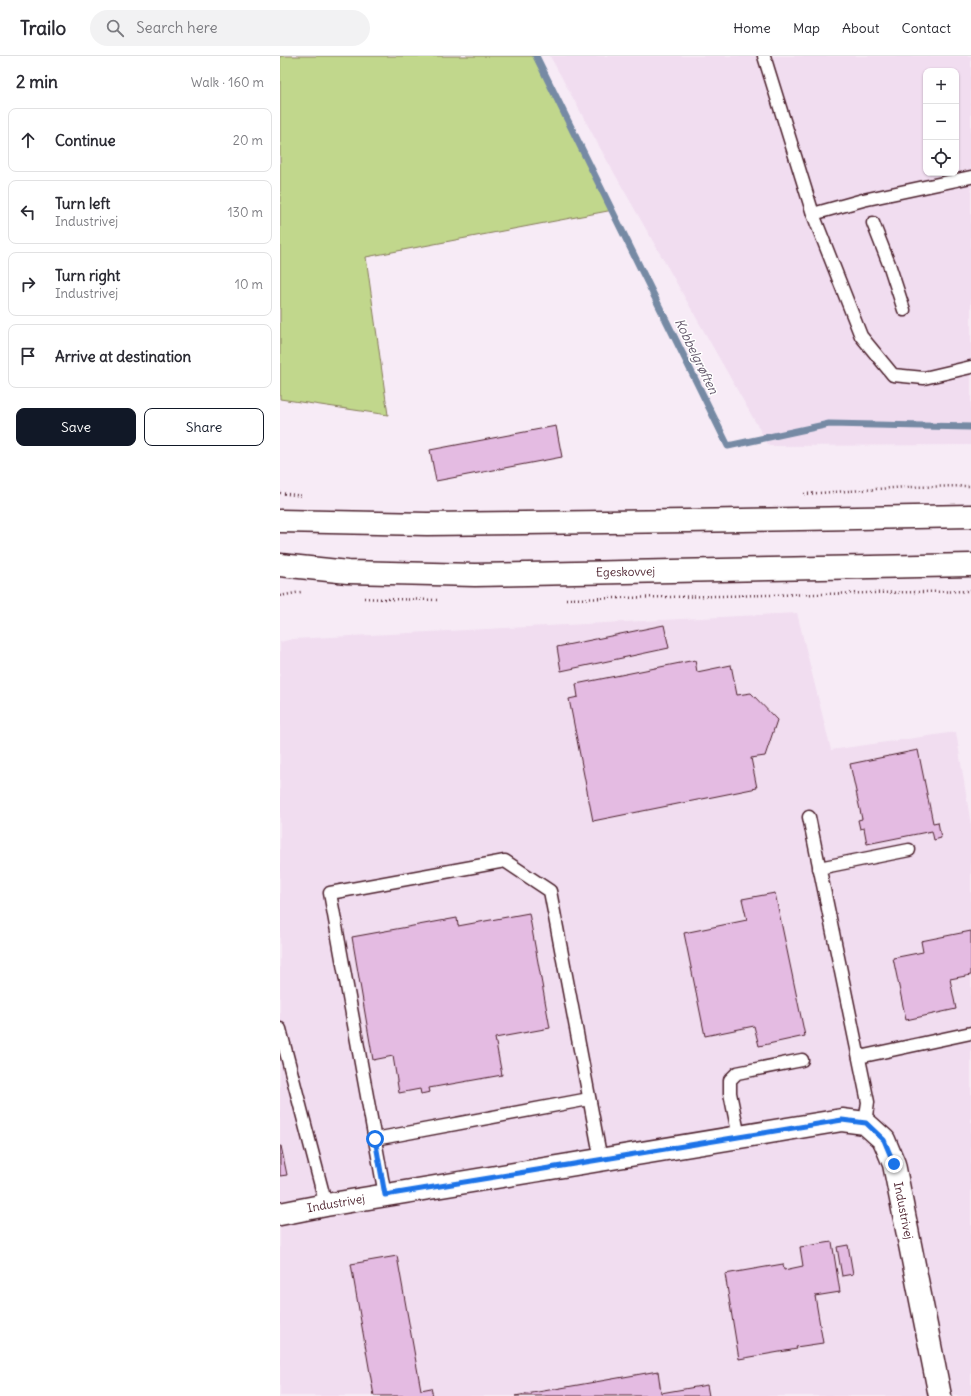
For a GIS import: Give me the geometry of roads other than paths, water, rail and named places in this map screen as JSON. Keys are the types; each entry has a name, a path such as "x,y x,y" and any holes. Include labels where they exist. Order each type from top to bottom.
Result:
{"main road":[{"path":"280,521 427,524 971,516"},
{"name":"Egeskovvej","path":"280,565 348,572 475,575 971,565"},
{"name":"Industrivej","path":"280,1214 385,1195 842,1120 866,1123 884,1140 894,1164 940,1396"}],"lane":[{"path":"764,56 813,214 861,336 892,375 924,378 971,368"},
{"path":"813,214 863,200 971,177"},
{"path":"873,222 904,310"},
{"path":"809,817 868,1102 866,1123"},
{"path":"820,868 909,850"},
{"path":"385,1195 330,893 505,860 550,891 600,1160"},
{"path":"280,1028 326,1205"},
{"path":"859,1057 971,1033"},
{"path":"739,1137 730,1093 730,1080 737,1073 802,1060"},
{"path":"375,1139 589,1098"}],"waterway":[{"name":"Kobbelgrøften","path":"536,56 728,446 829,424 971,427"}]}
